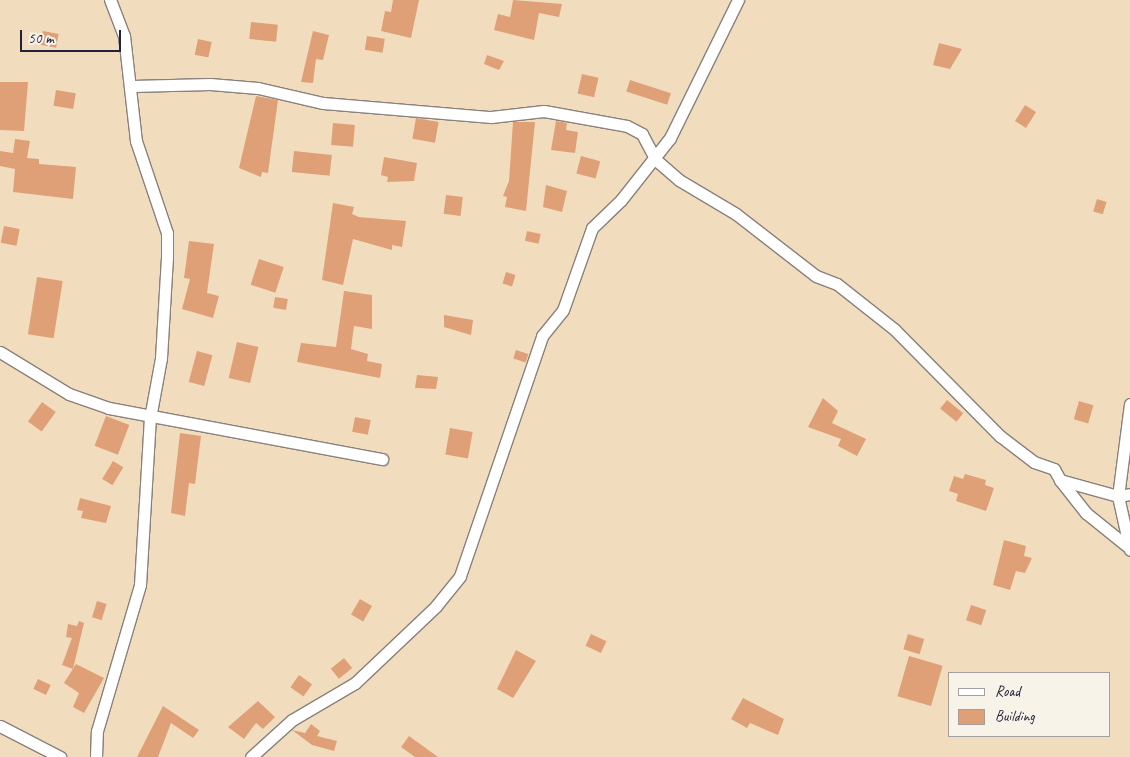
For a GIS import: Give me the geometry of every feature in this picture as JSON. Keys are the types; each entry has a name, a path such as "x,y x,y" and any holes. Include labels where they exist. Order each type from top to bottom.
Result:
{"street":[{"path":"96,757 99,722 139,592 150,418 166,310 167,233 140,157 124,36 110,0"},
{"path":"251,757 292,720 355,683 436,606 460,576 542,336 563,310 592,228 656,160 738,0"},
{"path":"132,86 249,87 323,103 483,116 553,112 627,126 642,134 656,160 816,276 837,284 870,309 1000,436 1034,462 1054,469 1060,480 1086,513 1129,548"},
{"path":"0,352 69,394 150,418 382,459"},
{"path":"1129,548 1118,496 1130,404"},
{"path":"1060,480 1118,496 1130,494"},
{"path":"0,726 60,757"}],"building":[{"path":"393,0 419,0 411,38 381,31 385,11 391,12"},
{"path":"513,0 562,4 559,17 539,13 534,40 494,30 498,14 510,17"},
{"path":"251,22 278,25 276,42 249,39"},
{"path":"43,31 59,34 56,48 40,45"},
{"path":"313,31 329,35 323,60 316,59 313,83 301,82"},
{"path":"367,36 385,39 383,53 365,50"},
{"path":"198,39 212,42 208,58 195,55"},
{"path":"939,43 962,49 950,69 933,65"},
{"path":"487,55 504,61 499,70 484,64"},
{"path":"582,74 599,78 594,97 578,93"},
{"path":"630,80 671,93 667,105 626,91"},
{"path":"0,82 28,82 24,131 0,130"},
{"path":"56,90 76,93 73,109 53,106"},
{"path":"256,96 278,100 268,173 262,172 261,177 239,168"},
{"path":"1025,105 1036,112 1026,128 1015,121"},
{"path":"416,118 439,122 435,143 412,139"},
{"path":"556,121 567,123 566,130 578,132 575,153 551,150"},
{"path":"513,122 535,122 526,211 505,207 507,197 503,196 509,181"},
{"path":"333,123 355,125 353,147 331,145"},
{"path":"15,139 30,141 27,158 39,159 39,164 76,167 73,199 13,192 15,169 0,166 0,151 13,153"},
{"path":"294,151 332,155 330,176 292,172"},
{"path":"581,156 600,161 596,179 576,173"},
{"path":"384,157 417,163 414,181 387,182 388,177 381,175"},
{"path":"546,185 567,191 562,212 543,207"},
{"path":"446,195 463,197 461,216 444,214"},
{"path":"1097,199 1107,202 1103,214 1093,211"},
{"path":"333,203 354,207 352,214 359,217 406,221 402,247 392,245 392,250 353,239 343,285 322,280"},
{"path":"4,226 20,229 16,246 1,243"},
{"path":"527,231 541,234 539,244 525,241"},
{"path":"189,241 214,244 207,293 219,296 213,318 182,309 190,279 184,278"},
{"path":"259,259 284,267 275,293 251,285"},
{"path":"506,272 516,275 512,286 502,283"},
{"path":"37,277 63,281 54,338 28,334"},
{"path":"344,291 372,295 372,329 354,326 351,349 368,354 367,361 382,364 380,378 297,362 301,343 336,347"},
{"path":"275,297 288,299 286,310 273,308"},
{"path":"444,315 473,320 471,335 444,327"},
{"path":"237,342 258,347 250,383 229,378"},
{"path":"516,350 528,354 526,363 513,359"},
{"path":"197,351 212,355 204,386 189,382"},
{"path":"417,375 438,377 436,389 415,388"},
{"path":"823,398 838,411 832,423 866,439 857,456 838,446 841,439 808,427"},
{"path":"947,400 963,413 956,422 940,409"},
{"path":"1079,401 1093,405 1088,423 1074,419"},
{"path":"42,402 56,412 42,431 28,421"},
{"path":"106,416 129,425 118,455 95,446"},
{"path":"355,417 371,420 368,435 352,432"},
{"path":"450,428 473,432 468,459 445,455"},
{"path":"180,433 201,436 195,484 189,483 185,516 171,513"},
{"path":"113,461 123,467 112,485 102,479"},
{"path":"965,474 986,480 985,485 994,488 986,511 956,501 958,494 949,491 954,476 963,479"},
{"path":"80,498 111,506 106,523 81,518 83,511 77,510"},
{"path":"1004,540 1026,546 1024,556 1032,558 1025,573 1016,571 1010,590 993,585"},
{"path":"360,599 372,606 363,622 351,615"},
{"path":"97,601 107,604 102,620 92,617"},
{"path":"971,605 986,610 981,625 966,620"},
{"path":"79,621 84,623 73,669 62,665 72,638 66,637 68,624 77,626"},
{"path":"591,634 606,641 601,653 586,646"},
{"path":"908,634 924,639 920,654 903,649"},
{"path":"516,650 536,661 513,698 497,689"},
{"path":"909,656 943,666 931,706 897,696"},
{"path":"344,658 352,668 339,679 331,669"},
{"path":"76,664 104,678 84,713 73,707 79,693 64,683"},
{"path":"299,675 312,684 304,696 290,687"},
{"path":"38,679 51,685 46,695 33,689"},
{"path":"743,698 784,719 778,735 750,723 747,728 731,719"},
{"path":"258,701 275,717 263,729 256,723 244,739 228,727"},
{"path":"163,706 199,730 193,738 171,723 158,757 137,757"},
{"path":"311,724 320,731 317,736 337,741 334,751 312,745 292,730 305,733"},
{"path":"409,736 438,757 415,757 401,747"}]}
